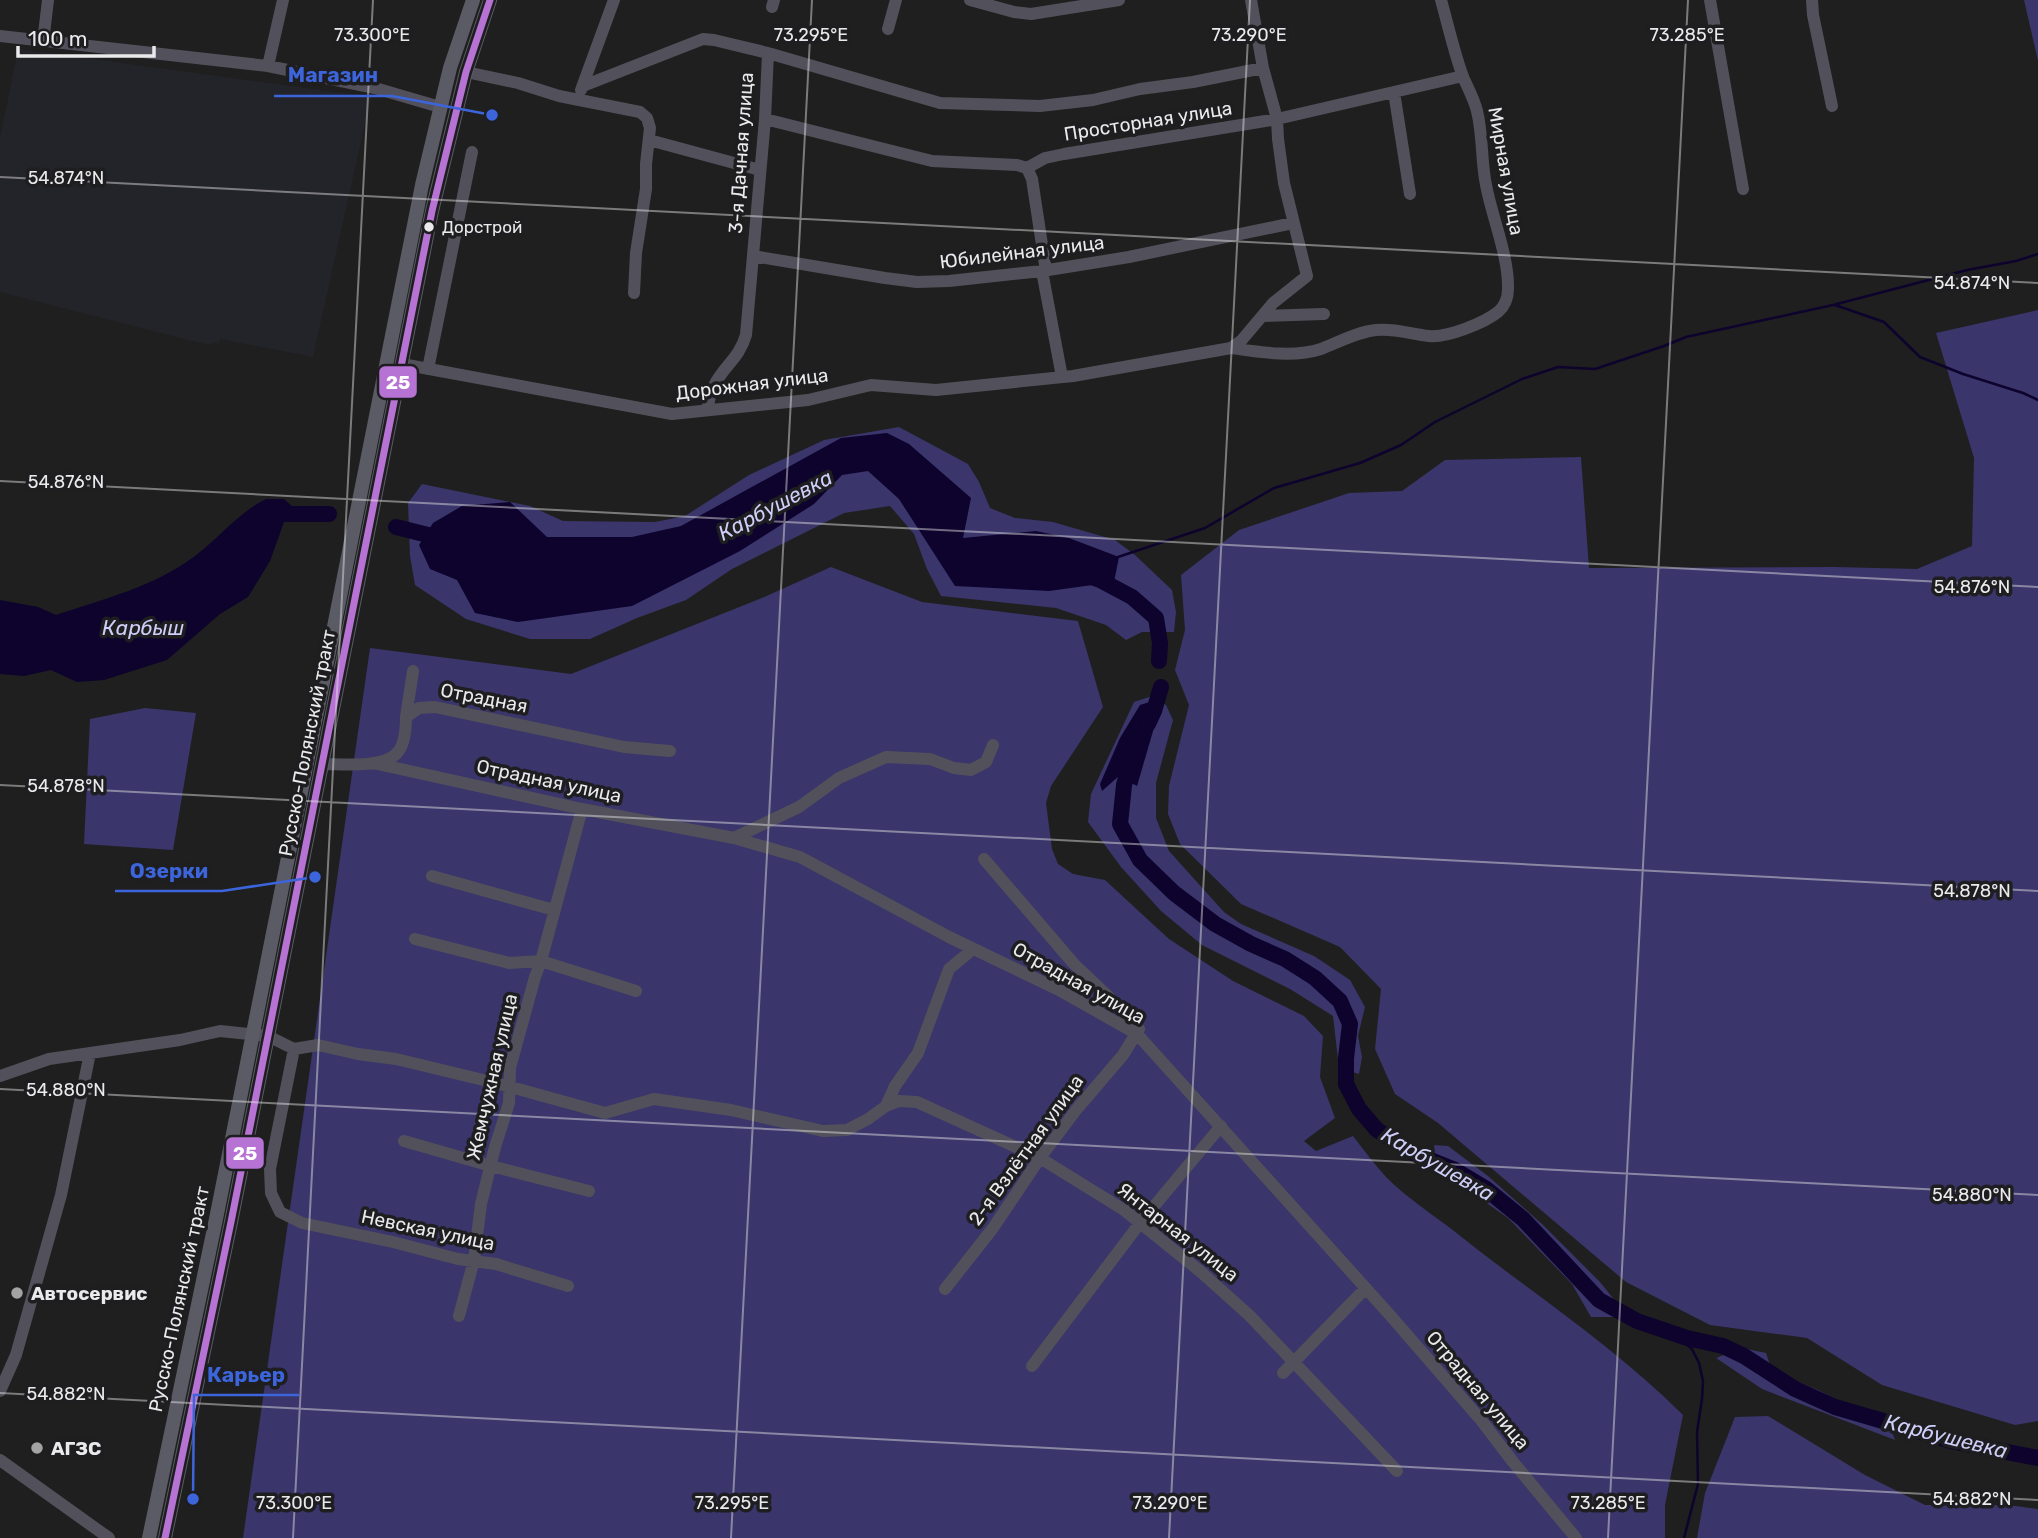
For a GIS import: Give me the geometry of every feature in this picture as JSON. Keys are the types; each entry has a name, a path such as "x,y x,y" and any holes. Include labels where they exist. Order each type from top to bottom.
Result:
{"main road":[{"name":"Русско-Полянский тракт","path":"149,1538 253,1033 385,365 440,107 473,0"},
{"name":"Русско-Полянский тракт","path":"165,1538 432,211 466,72 490,0"}],"street":[{"path":"43,42 48,0"},
{"path":"268,66 283,0"},
{"path":"577,99 614,0"},
{"path":"888,29 896,0"},
{"path":"970,0 1031,14 1119,0"},
{"path":"1231,348 1241,341 1273,303 1307,276 1300,241 1293,223 1277,120 1263,68 1251,0"},
{"name":"Мирная улица","path":"1231,348 1309,351 1367,331 1391,329 1432,337 1441,336 1490,317 1504,306 1509,286 1486,184 1477,111 1463,76 1441,0"},
{"path":"1710,0 1743,188"},
{"path":"1812,0 1832,106"},
{"path":"0,36 268,66 375,88 440,107"},
{"path":"583,86 703,39 768,53 940,103 1040,106 1093,100 1140,89 1263,68"},
{"name":"3-я Дачная улица","path":"707,409 715,382 736,357 746,335 765,119 768,53"},
{"path":"466,72 640,112 648,118 650,128 646,189 636,253 634,293"},
{"name":"Просторная улица","path":"1027,168 1045,158 1277,120 1463,76"},
{"path":"1394,92 1410,194"},
{"path":"765,119 932,160 1017,165 1027,168 1032,179 1062,377"},
{"path":"649,140 760,170"},
{"path":"428,369 472,152"},
{"name":"Юбилейная улица","path":"753,256 918,282 948,281 1044,271 1129,257 1293,223"},
{"path":"1262,316 1324,314"},
{"name":"Дорожная улица","path":"402,364 673,414 808,400 871,386 936,390 1062,377 1231,348"},
{"path":"322,764 373,763 395,755 401,747 406,728 413,671"},
{"name":"Отрадная","path":"406,717 419,708 435,707 624,747 670,751"},
{"path":"734,838 799,807 839,778 886,757 930,759 954,768 971,770 986,762 993,745"},
{"name":"Отрадная улица","path":"373,763 582,809 734,838 800,857 973,949 1059,990 1137,1034 1481,1420 1576,1538"},
{"name":"Жемчужная улица","path":"459,1316 474,1260 479,1216 495,1147 509,1103 510,1068 582,809"},
{"path":"984,859 1074,964 1139,1029 1137,1034"},
{"path":"432,876 554,910"},
{"path":"415,939 509,963 541,961 636,991"},
{"path":"0,1076 49,1059 180,1040 220,1031 253,1033 268,1036 293,1049 318,1045 396,1059 606,1113 654,1099 731,1110 823,1131 846,1130 886,1106 895,1087 918,1053 949,969 973,949"},
{"name":"2-я Взлётная улица","path":"945,1289 993,1228 1076,1110 1123,1055 1137,1034"},
{"name":"Невская улица","path":"293,1049 270,1169 271,1193 280,1212 302,1223 458,1259 496,1264 568,1286"},
{"path":"0,1391 16,1355 61,1195 90,1053"},
{"name":"Янтарная улица","path":"886,1106 899,1101 917,1102 1040,1158 1124,1210 1241,1307 1397,1471"},
{"path":"1032,1366 1140,1223 1221,1126"},
{"path":"404,1141 589,1191"},
{"path":"1283,1373 1366,1288"},
{"path":"0,1460 106,1537"}],"shaded area":[{"path":"2024,0 2038,0 2038,61"},
{"path":"20,49 371,97 313,357 220,339 219,344 212,345 196,342 0,292 0,138"},
{"path":"2038,310 2038,1421 2015,1425 1882,1385 1807,1338 1710,1325 1626,1282 1438,1123 1395,1094 1375,1049 1381,989 1340,947 1241,904 1180,844 1168,814 1169,786 1189,705 1175,670 1185,630 1181,575 1239,530 1349,493 1402,491 1445,460 1581,457 1589,568 1917,569 1972,546 1974,458 1936,333"},
{"path":"899,427 968,464 990,508 1015,518 1053,522 1115,540 1172,590 1176,612 1174,632 1142,632 1126,640 1106,625 1056,608 941,596 914,534 890,506 844,513 732,569 686,600 590,639 530,639 466,619 415,585 410,556 408,503 422,484 530,506 563,521 655,522 685,516 749,475 824,440"},
{"path":"831,567 922,602 1078,621 1103,707 1051,786 1046,803 1052,849 1058,864 1073,874 1105,880 1169,939 1233,981 1304,1016 1323,1036 1320,1077 1335,1118 1304,1141 1316,1151 1353,1136 1402,1192 1600,1342 1683,1415 1665,1505 1665,1538 243,1538 370,648 571,674 762,598"},
{"path":"1152,696 1166,705 1173,720 1156,783 1156,818 1169,851 1224,912 1241,924 1314,956 1350,980 1365,1007 1358,1036 1362,1057 1359,1074 1339,1068 1333,1016 1290,989 1202,945 1161,911 1121,867 1088,822 1091,794 1134,702"},
{"path":"145,708 196,713 173,850 84,844 90,719"},
{"path":"1434,1145 1448,1146 1488,1176 1542,1224 1600,1282 1620,1307 1621,1317 1591,1317 1572,1284 1508,1218 1448,1176 1435,1158"},
{"path":"1742,1348 1766,1353 1771,1368 1783,1376 1818,1390 1890,1426 1895,1440 1762,1389 1716,1358"},
{"path":"1768,1416 1865,1475 1925,1505 2008,1505 2038,1509 2038,1538 1697,1538 1705,1493 1735,1417"}],"water":[{"path":"887,433 909,444 971,498 963,538 1036,531 1069,538 1119,557 1114,582 1049,591 955,586 899,499 868,471 842,475 814,504 740,551 632,606 518,622 475,613 457,580 430,569 419,545 433,523 462,506 510,502 547,537 632,537 681,526 841,438"},
{"name":"Карбыш","path":"266,499 284,499 302,515 284,522 270,561 248,597 220,614 167,660 104,680 77,682 51,670 24,676 0,674 0,600 38,607 56,615 128,591 179,567 204,549 246,511"},
{"path":"1153,701 1158,714 1137,786 1119,776 1102,791 1100,784 1120,738 1140,705"}],"waterway":[{"path":"1115,558 1205,528 1274,488 1360,463 1401,445 1435,422 1522,379 1558,367 1595,369 1686,337 1833,305 2038,254"},
{"path":"1835,305 1884,322 1920,357 2038,400"},
{"name":"Карбушевка","path":"279,514 329,514"},
{"name":"Карбушевка","path":"396,527 444,539"},
{"name":"Карбушевка","path":"1088,576 1132,597 1156,618 1160,643 1159,661"},
{"name":"Карбушевка","path":"1148,724 1161,687"},
{"name":"Карбушевка","path":"1131,760 1124,785 1120,824 1140,860 1174,893 1215,924 1285,959 1315,978 1340,1001 1350,1024 1346,1084 1359,1109 1377,1130 1415,1154 1455,1170 1485,1188 1523,1219 1599,1300 1637,1321 1687,1338 1723,1346 1744,1356 1795,1389 1835,1407 1955,1442 2038,1458"},
{"path":"1674,1334 1692,1349 1703,1381 1697,1432 1698,1484 1684,1538"}],"transit line":[{"name":"25","path":"165,1538 231,1222 432,211 466,72 490,0"}],"place":[{"name":"Магазин","path":"492,115"},
{"name":"Дорстрой","path":"429,227"},
{"name":"Озерки","path":"315,877"},
{"name":"Автосервис","path":"17,1293"},
{"name":"АГЗС","path":"37,1448"},
{"name":"Карьер","path":"193,1499"}]}
